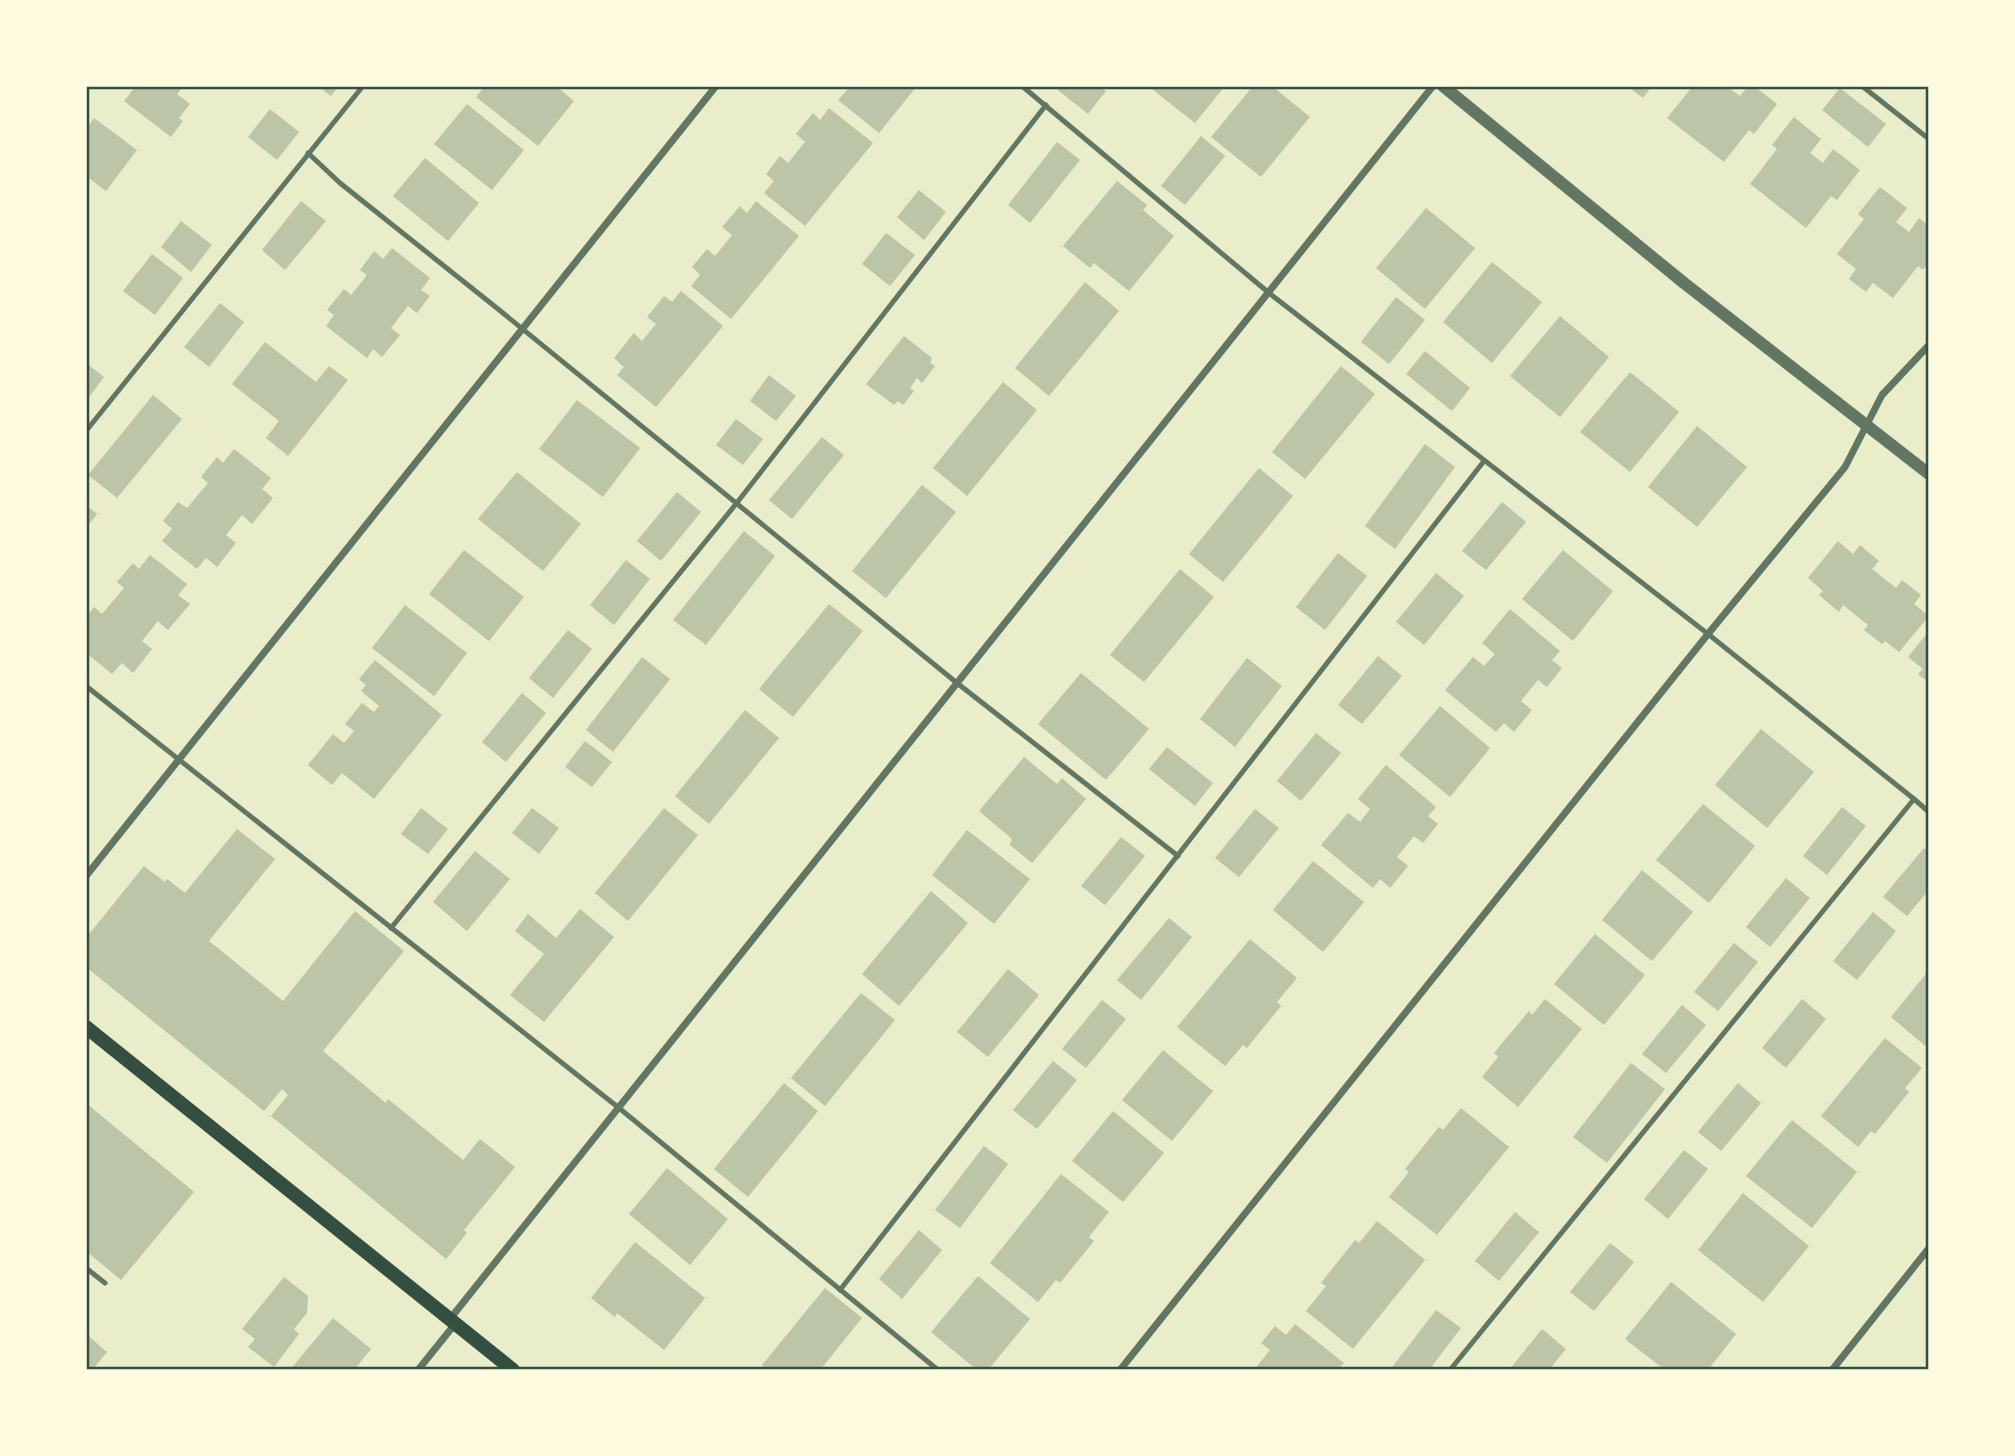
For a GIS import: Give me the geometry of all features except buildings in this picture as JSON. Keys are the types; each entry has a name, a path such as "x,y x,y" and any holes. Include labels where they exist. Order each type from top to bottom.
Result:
{"main road":[{"path":"86,1027 513,1370"}],"street":[{"path":"86,876 716,86"},
{"path":"418,1370 619,1108 1433,86"},
{"path":"1443,86 1684,283 1929,474"},
{"path":"1119,1370 1844,467 1882,396 1929,345"},
{"path":"1832,1370 1929,1248"}],"lane":[{"path":"86,431 363,86"},
{"path":"1022,86 1269,292 1708,634 1929,812"},
{"path":"1862,86 1929,139"},
{"path":"391,928 736,504 1046,105"},
{"path":"309,153 340,183 736,504 1178,856"},
{"path":"840,1290 1484,461"},
{"path":"86,686 619,1108 938,1370"},
{"path":"1450,1370 1914,799"},
{"path":"86,1268 104,1283"}]}
